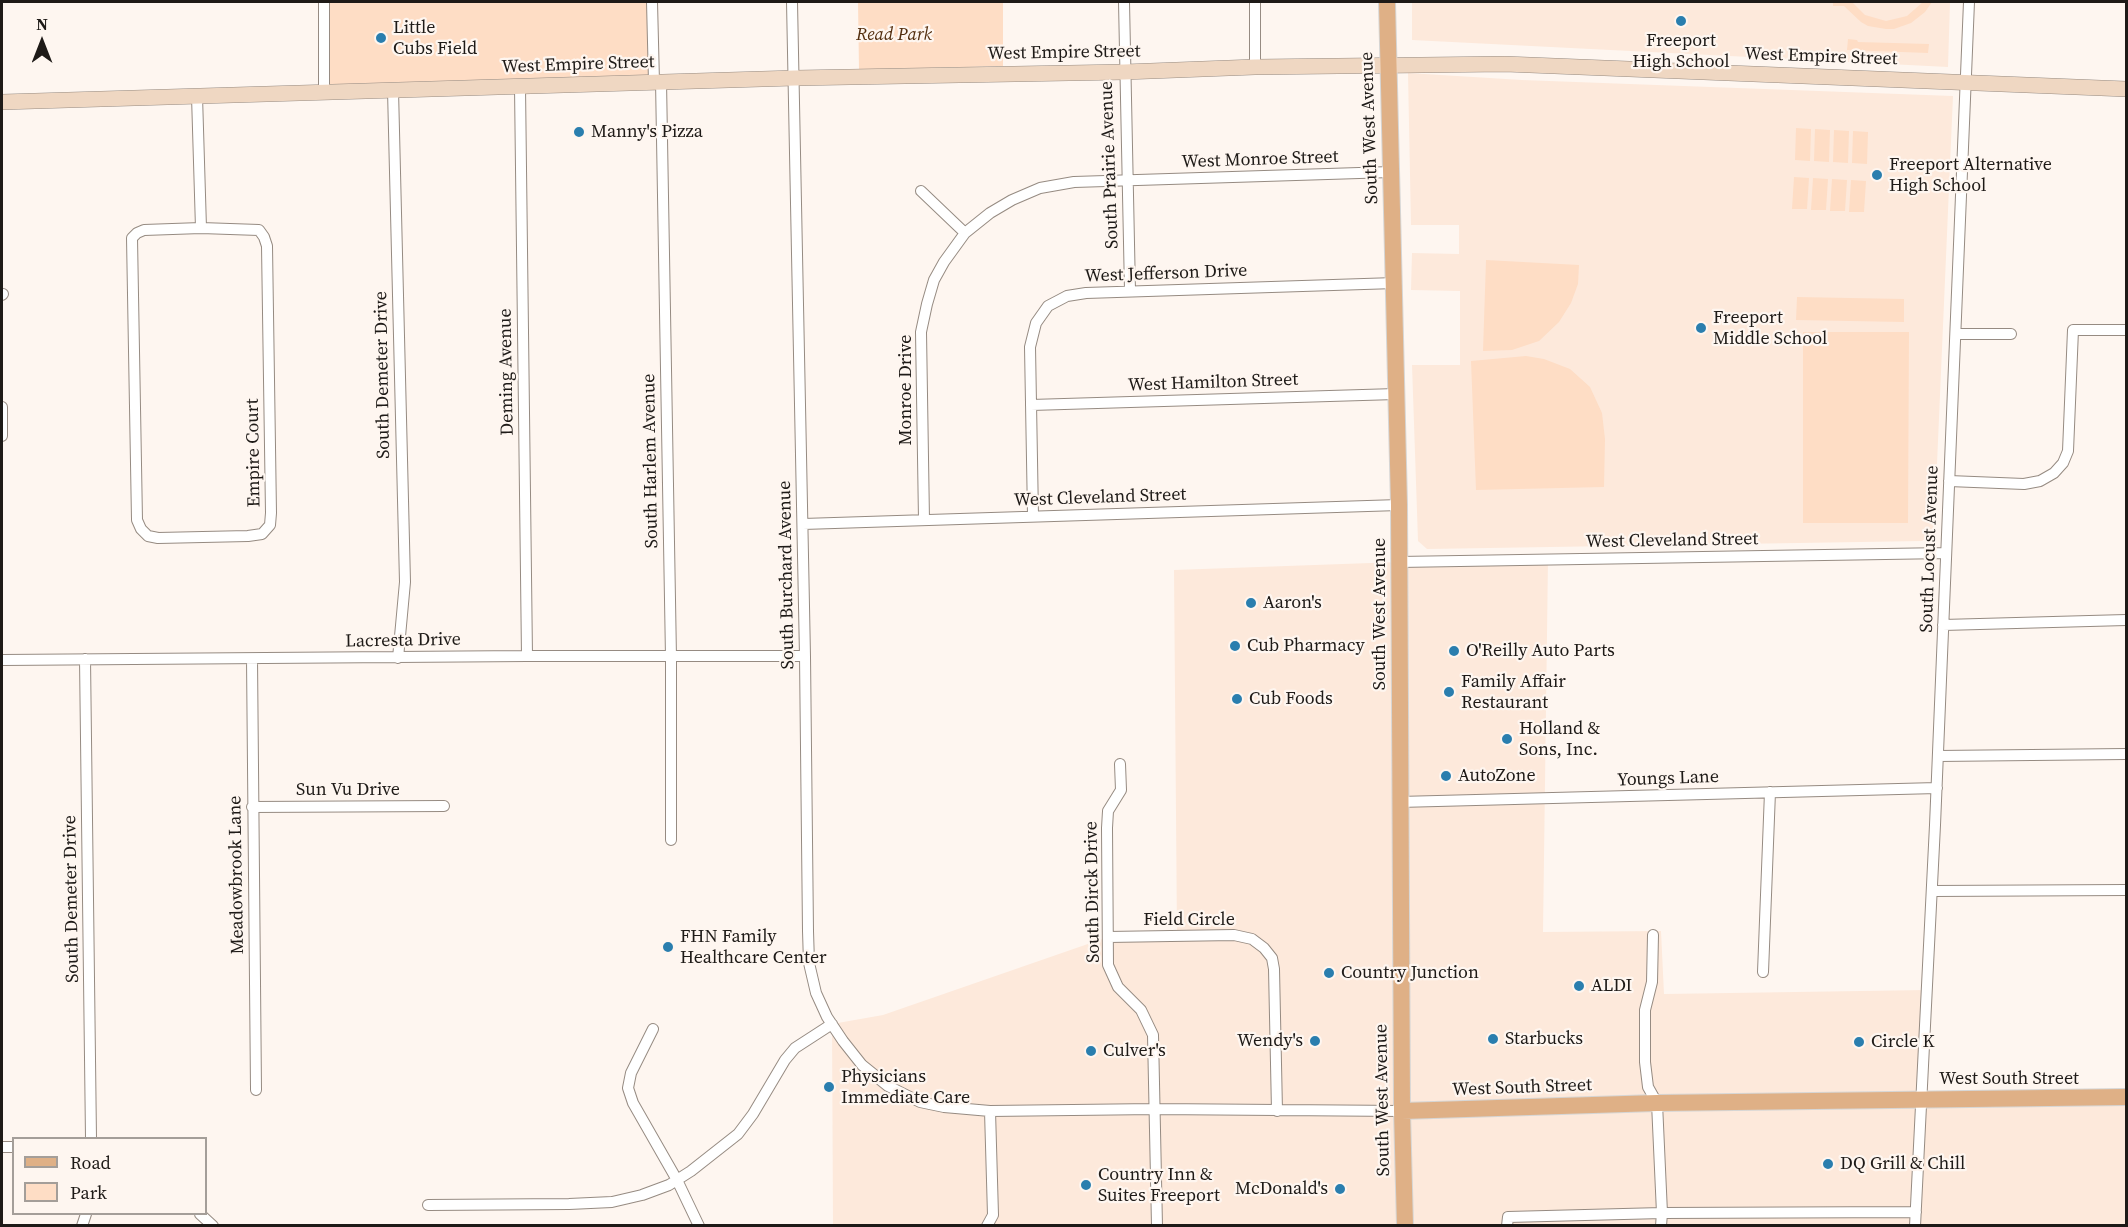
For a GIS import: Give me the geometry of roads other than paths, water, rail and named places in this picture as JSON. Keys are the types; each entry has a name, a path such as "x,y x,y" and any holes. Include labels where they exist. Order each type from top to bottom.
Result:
{"main road":[{"name":"South West Avenue","path":"1387,2 1399,505 1402,1112 1406,1226"},
{"name":"West Empire Street","path":"2,102 658,81 1124,72 1255,67 1505,64 2127,89"},
{"name":"West South Street","path":"1402,1112 1657,1103 2127,1097"}],"street":[{"path":"324,2 324,93"},
{"name":"South Harlem Avenue","path":"652,2 658,81 671,657 671,840"},
{"name":"South Burchard Avenue","path":"792,2 809,963 816,993 832,1024 862,1065 888,1086 920,1102"},
{"name":"South Prairie Avenue","path":"1124,2 1130,291"},
{"path":"1255,2 1255,67"},
{"name":"South Locust Avenue","path":"1915,1226 1937,788 1969,2"},
{"name":"Deming Avenue","path":"520,87 527,656"},
{"name":"South Demeter Drive","path":"393,90 405,582 398,658"},
{"path":"197,96 201,228"},
{"name":"West Monroe Street","path":"1129,180 1391,172"},
{"name":"Monroe Drive","path":"924,520 921,332 934,280 965,232 1011,200 1040,189 1074,182 1129,180"},
{"path":"921,191 965,232"},
{"name":"Empire Court","path":"201,228 259,230 267,246 270,525 262,534 248,536 158,538 148,536 141,529 137,520 132,238 144,230 201,228"},
{"name":"West Jefferson Drive","path":"1033,516 1030,347 1036,323 1048,306 1067,296 1086,292 1395,283"},
{"path":"1949,481 2024,484 2040,481 2054,473 2068,451 2073,330 2127,330"},
{"path":"1956,334 2011,334"},
{"name":"West Hamilton Street","path":"1031,405 1396,394"},
{"path":"2,406 2,436"},
{"name":"West Cleveland Street","path":"802,524 1399,505"},
{"name":"West Cleveland Street","path":"1399,562 1946,553"},
{"path":"1943,625 2127,620"},
{"name":"Lacresta Drive","path":"2,660 805,656"},
{"name":"South Demeter Drive","path":"85,659 91,1137"},
{"name":"Meadowbrook Lane","path":"252,659 256,1090"},
{"path":"1938,756 2127,754"},
{"name":"South Dirck Drive","path":"1120,764 1120,790 1108,811 1108,965 1118,987 1141,1010 1153,1035 1157,1226"},
{"name":"Youngs Lane","path":"1400,802 1937,788"},
{"path":"1763,972 1770,792"},
{"name":"Sun Vu Drive","path":"252,807 444,806"},
{"path":"1932,891 2127,890"},
{"name":"Field Circle","path":"1107,937 1234,935 1252,939 1264,948 1272,958 1275,983 1277,1111"},
{"path":"1653,935 1652,982 1645,1010 1645,1062 1648,1087 1657,1103 1661,1226"},
{"path":"428,1205 569,1204 612,1202 642,1196 692,1172 738,1134 795,1048 832,1024"},
{"path":"653,1029 631,1073 628,1088 633,1103 677,1180 699,1226"},
{"name":"West South Street","path":"920,1102 964,1110 990,1111 1155,1109 1402,1112"},
{"path":"987,1226 993,1215 990,1111"},
{"path":"1508,1226 1508,1217 1662,1213 1916,1212"},
{"path":"201,1215 213,1226"}],"place":[{"name":"Freeport High School","path":"1681,21"},
{"name":"Little Cubs Field","path":"381,38"},
{"name":"Manny's Pizza","path":"579,132"},
{"name":"Freeport Alternative High School","path":"1877,175"},
{"name":"Freeport Middle School","path":"1701,328"},
{"name":"Aaron's","path":"1251,603"},
{"name":"Cub Pharmacy","path":"1235,646"},
{"name":"O'Reilly Auto Parts","path":"1454,651"},
{"name":"Family Affair Restaurant","path":"1449,692"},
{"name":"Cub Foods","path":"1237,699"},
{"name":"Holland & Sons, Inc.","path":"1507,739"},
{"name":"AutoZone","path":"1446,776"},
{"name":"FHN Family Healthcare Center","path":"668,947"},
{"name":"Country Junction","path":"1329,973"},
{"name":"ALDI","path":"1579,986"},
{"name":"Starbucks","path":"1493,1039"},
{"name":"Wendy's","path":"1315,1041"},
{"name":"Circle K","path":"1859,1042"},
{"name":"Culver's","path":"1091,1051"},
{"name":"Physicians Immediate Care","path":"829,1087"},
{"name":"DQ Grill & Chill","path":"1828,1164"},
{"name":"Country Inn & Suites Freeport","path":"1086,1185"},
{"name":"McDonald's","path":"1340,1189"}],"park label":[{"name":"Read Park","path":"894,35"}]}
